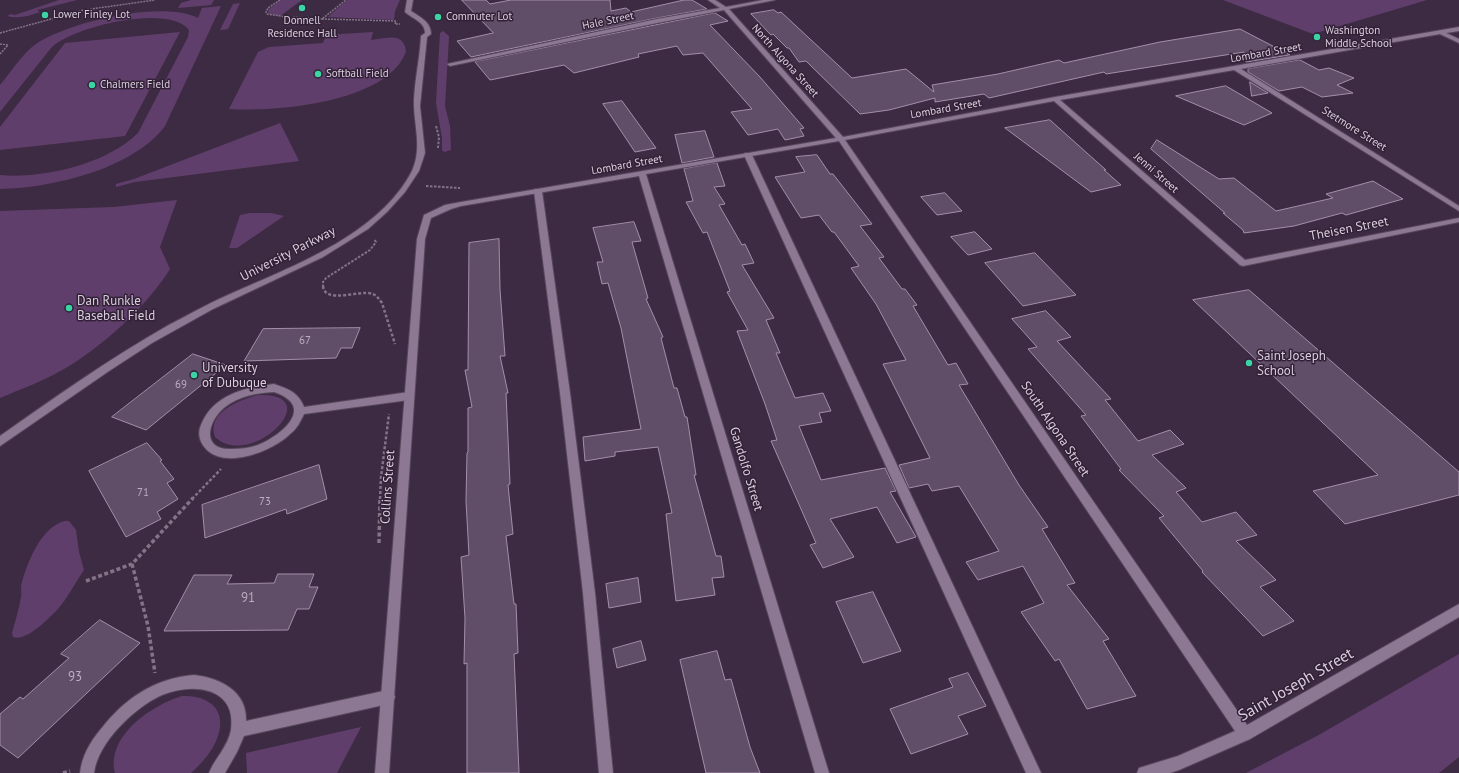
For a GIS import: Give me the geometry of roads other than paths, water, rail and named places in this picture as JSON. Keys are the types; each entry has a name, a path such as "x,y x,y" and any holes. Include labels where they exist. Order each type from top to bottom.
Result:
{"street":[{"name":"University Parkway","path":"0,442 82,383 136,348 207,308 327,251 382,214 409,182 415,172 422,154 421,133 416,107 424,36 421,33 421,28 425,26 424,22 408,12 410,0"},
{"name":"North Algona Street","path":"711,0 726,9 841,139"},
{"name":"Hale Street","path":"450,64 650,23 772,0"},
{"name":"Lombard Street","path":"438,211 461,204 841,139 1055,99 1459,29"},
{"path":"1440,32 1459,41"},
{"name":"Stetmore Street","path":"1237,68 1459,209"},
{"name":"Jenni Street","path":"1055,99 1243,263"},
{"name":"South Algona Street","path":"841,139 1245,734"},
{"path":"748,154 1034,773"},
{"name":"Gandolfo Street","path":"642,172 822,773"},
{"path":"538,191 565,393 589,593 606,773"},
{"name":"Collins Street","path":"382,773 421,239 427,218 438,211"},
{"name":"Theisen Street","path":"1243,263 1459,220"},
{"path":"274,388 286,391 295,396 300,411 293,426 283,435 269,444 254,450 238,454 223,453 211,448 204,441 203,431 207,420 216,409 229,400 244,393 259,389 274,388"},
{"path":"300,411 409,396"},
{"name":"Saint Joseph Street","path":"1144,773 1179,763 1245,734 1459,610"},
{"path":"87,773 98,744 114,722 135,704 159,690 181,683 201,682 219,686 231,696 238,711 238,730 229,753 216,773"},
{"path":"238,730 388,697"}],"place":[{"name":"Donnell Residence Hall","path":"302,8"},
{"name":"Lower Finley Lot","path":"45,15"},
{"name":"Commuter Lot","path":"438,17"},
{"name":"Washington Middle School","path":"1317,37"},
{"name":"Softball Field","path":"318,74"},
{"name":"Chalmers Field","path":"92,85"},
{"name":"Dan Runkle Baseball Field","path":"69,308"},
{"name":"Saint Joseph School","path":"1249,363"},
{"name":"University of Dubuque","path":"194,375"}]}
